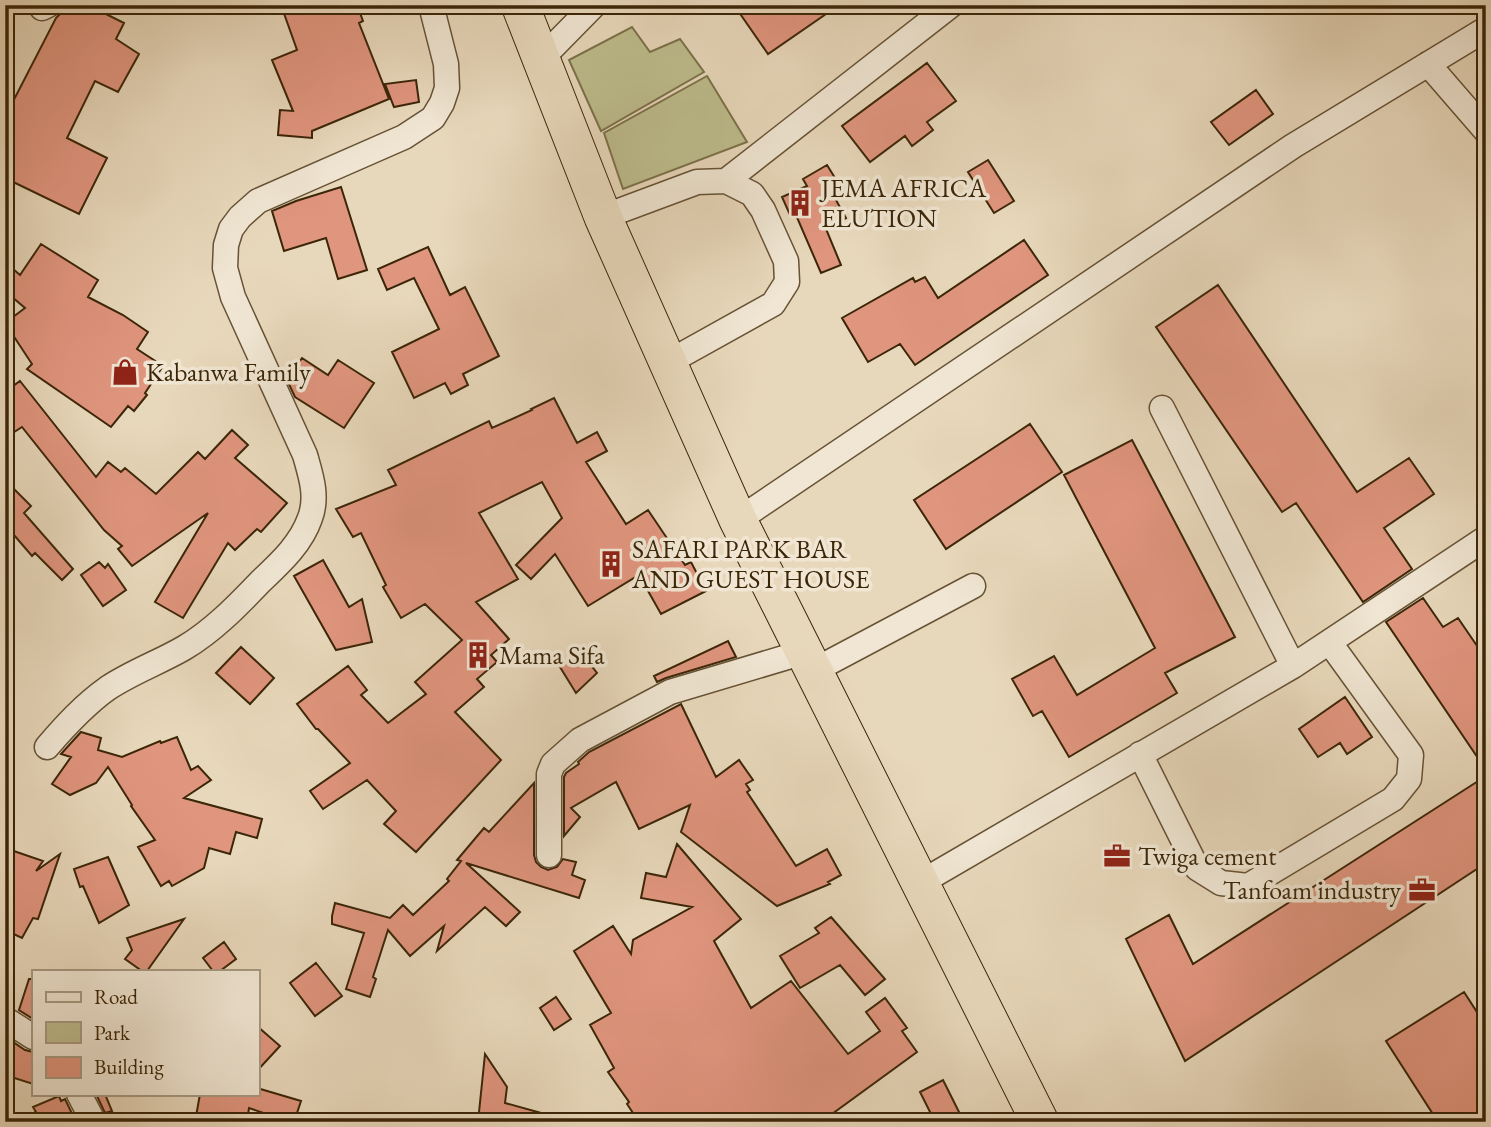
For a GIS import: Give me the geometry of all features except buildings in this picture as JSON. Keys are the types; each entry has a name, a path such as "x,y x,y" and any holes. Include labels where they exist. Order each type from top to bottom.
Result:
{"highway":[{"path":"520,5 603,217 738,520 1040,1122"}],"street":[{"path":"47,747 73,717 108,688 184,648 214,627 286,557 303,535 311,517 314,498 312,481 305,455 233,297 225,268 226,245 231,229 240,216 258,201 404,137 433,118 447,88 446,64 431,5"},
{"path":"541,59 594,5"},
{"path":"726,181 951,5"},
{"path":"738,520 1293,146 1486,29"},
{"path":"1428,64 1486,131"},
{"path":"603,217 697,181 726,181 752,194 763,210 786,261 787,282 773,304 667,363"},
{"path":"1162,408 1293,666"},
{"path":"920,883 1293,666 1486,538"},
{"path":"549,855 549,774 553,764 580,740 670,692 809,662 973,586"},
{"path":"1140,754 1197,868 1221,883 1248,886 1393,799 1409,779 1411,755 1330,642"},
{"path":"5,1019 32,1036"},
{"path":"80,1096 92,1122"}],"green space":[{"path":"632,27 650,52 680,39 704,72 601,131 569,60"},
{"path":"707,76 747,142 623,189 604,133"}],"place":[{"name":"JEMA AFRICA ELUTION","path":"800,203"},
{"name":"Kabanwa Family","path":"125,372"},
{"name":"SAFARI PARK BAR AND GUEST HOUSE","path":"611,564"},
{"name":"Mama Sifa","path":"478,655"},
{"name":"Twiga cement","path":"1117,856"},
{"name":"Tanfoam industry","path":"1422,890"}]}
